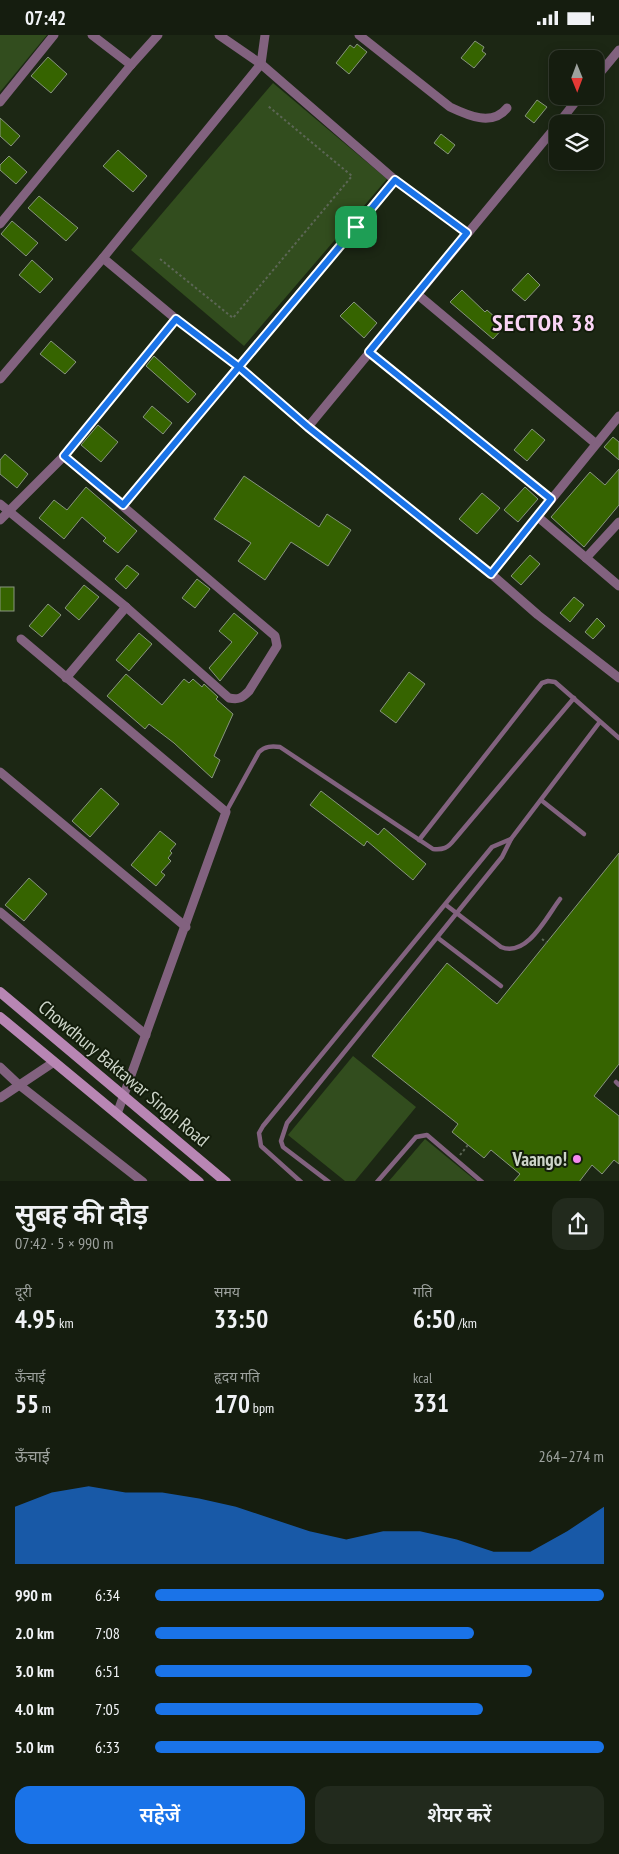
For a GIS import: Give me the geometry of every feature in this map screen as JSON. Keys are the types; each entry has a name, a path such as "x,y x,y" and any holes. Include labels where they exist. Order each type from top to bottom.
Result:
{"main road":[{"name":"Chowdhury Baktawar Singh Road","path":"0,992 226,1181"},
{"name":"Chowdhury Baktawar Singh Road","path":"0,1017 195,1180"}],"street":[{"path":"0,102 54,35"},
{"path":"92,35 131,65"},
{"path":"0,224 158,35"},
{"path":"219,35 261,64 395,180 467,233"},
{"path":"0,379 103,258 261,64 266,35"},
{"path":"359,35 450,107 476,118 498,115 507,108"},
{"path":"604,68 619,49"},
{"path":"565,115 573,105"},
{"path":"308,427 549,135"},
{"path":"123,505 395,180"},
{"path":"103,258 176,319 239,367 308,427 491,574 538,615 619,678"},
{"path":"417,294 595,443"},
{"path":"0,520 64,456 176,319"},
{"path":"369,352 551,499"},
{"path":"491,574 595,443 619,416"},
{"path":"0,504 126,607 229,698 237,700 249,691 277,646 276,636 64,456"},
{"path":"538,517 619,586"},
{"path":"586,558 619,522"},
{"path":"66,678 126,607"},
{"path":"21,639 226,812 117,1114"},
{"path":"0,771 186,927"},
{"path":"0,912 146,1035"},
{"path":"0,1098 18,1084 54,1062"},
{"path":"0,1067 18,1084 143,1181"}],"lane":[{"path":"419,840 542,683 555,682 599,723 619,738"},
{"path":"226,812 262,748 280,747 433,849 448,847 574,699"},
{"path":"329,1181 289,1154 283,1147 281,1141 288,1123 458,914 502,857 511,839 599,723"},
{"path":"540,800 584,834"},
{"path":"301,1181 261,1146 259,1133 492,847 497,843 511,839"},
{"path":"446,905 508,951 527,942 560,899"},
{"path":"438,938 501,987"},
{"path":"377,1181 416,1137 421,1135 427,1135 482,1181"}],"path":[{"path":"160,259 233,318 352,176 268,106"},
{"path":"456,1160 468,1145"}],"green space":[{"path":"0,35 47,35 0,92"},
{"path":"273,83 387,179 244,346 131,250"},
{"path":"353,1056 416,1107 355,1181 345,1181 288,1135"},
{"path":"425,1139 476,1181 389,1181"}],"building":[{"path":"475,41 484,47 482,51 486,54 474,68 461,58"},
{"path":"357,44 367,52 349,74 336,63 350,45 354,48"},
{"path":"48,57 67,74 51,93 31,76"},
{"path":"537,100 547,107 534,123 525,116"},
{"path":"0,118 20,136 11,146 0,136"},
{"path":"441,134 455,145 448,154 434,143"},
{"path":"118,150 147,176 133,192 103,166"},
{"path":"9,156 27,172 16,184 0,170 0,165"},
{"path":"39,196 78,228 66,241 28,208"},
{"path":"12,221 38,243 26,256 1,234"},
{"path":"32,260 53,279 40,293 19,275"},
{"path":"528,273 540,285 525,301 512,290"},
{"path":"462,290 485,312 487,310 505,326 493,339 450,302"},
{"path":"354,302 377,323 364,338 340,316"},
{"path":"51,341 76,362 65,374 40,354"},
{"path":"154,356 196,394 188,403 146,366"},
{"path":"152,406 172,423 163,434 143,417"},
{"path":"98,425 118,442 101,462 81,445"},
{"path":"532,429 545,440 527,461 514,450"},
{"path":"613,437 619,442 619,460 604,447"},
{"path":"5,454 28,474 17,488 0,474 0,460"},
{"path":"619,469 619,505 584,547 551,517 590,472 605,485"},
{"path":"244,476 319,527 327,514 351,530 328,566 291,542 265,580 238,561 251,543 214,519"},
{"path":"86,487 137,531 118,553 103,541 106,538 82,517 64,539 39,518 54,500 67,510"},
{"path":"525,487 538,499 518,522 504,510"},
{"path":"482,493 500,508 477,534 459,519"},
{"path":"530,555 540,564 521,585 511,576"},
{"path":"127,565 139,574 126,589 115,579"},
{"path":"197,579 210,589 195,608 182,598"},
{"path":"84,585 99,597 79,620 65,608"},
{"path":"0,587 14,587 14,611 0,611"},
{"path":"574,597 584,605 570,622 560,613"},
{"path":"48,604 61,615 42,637 29,626"},
{"path":"234,613 258,633 220,681 209,668 232,642 219,631"},
{"path":"597,618 605,626 593,639 585,632"},
{"path":"139,633 152,644 129,671 116,660"},
{"path":"409,672 425,684 396,723 380,711"},
{"path":"126,674 162,705 184,679 189,683 193,679 202,687 204,684 218,697 216,699 233,714 214,756 220,760 212,778 174,743 149,724 145,729 107,696"},
{"path":"101,788 119,804 90,837 72,821"},
{"path":"321,791 378,835 384,828 426,864 413,880 367,841 364,846 310,805"},
{"path":"160,831 176,844 170,851 172,853 168,858 171,861 161,872 165,875 156,886 131,865"},
{"path":"619,853 619,1064 594,1096 619,1116 619,1164 614,1160 602,1174 592,1165 580,1181 514,1181 520,1174 491,1150 484,1158 452,1132 458,1124 372,1056 447,963 497,1004"},
{"path":"29,878 47,894 24,921 5,905"}],"place":[{"name":"Vaango!","path":"577,1159"}],"district":[{"name":"SECTOR 38","path":"544,322"}],"route":[{"path":"356,227 239,367 123,505 64,456 176,319 239,367 308,427 491,574 551,499 369,352 467,233 395,180 356,227"}]}
